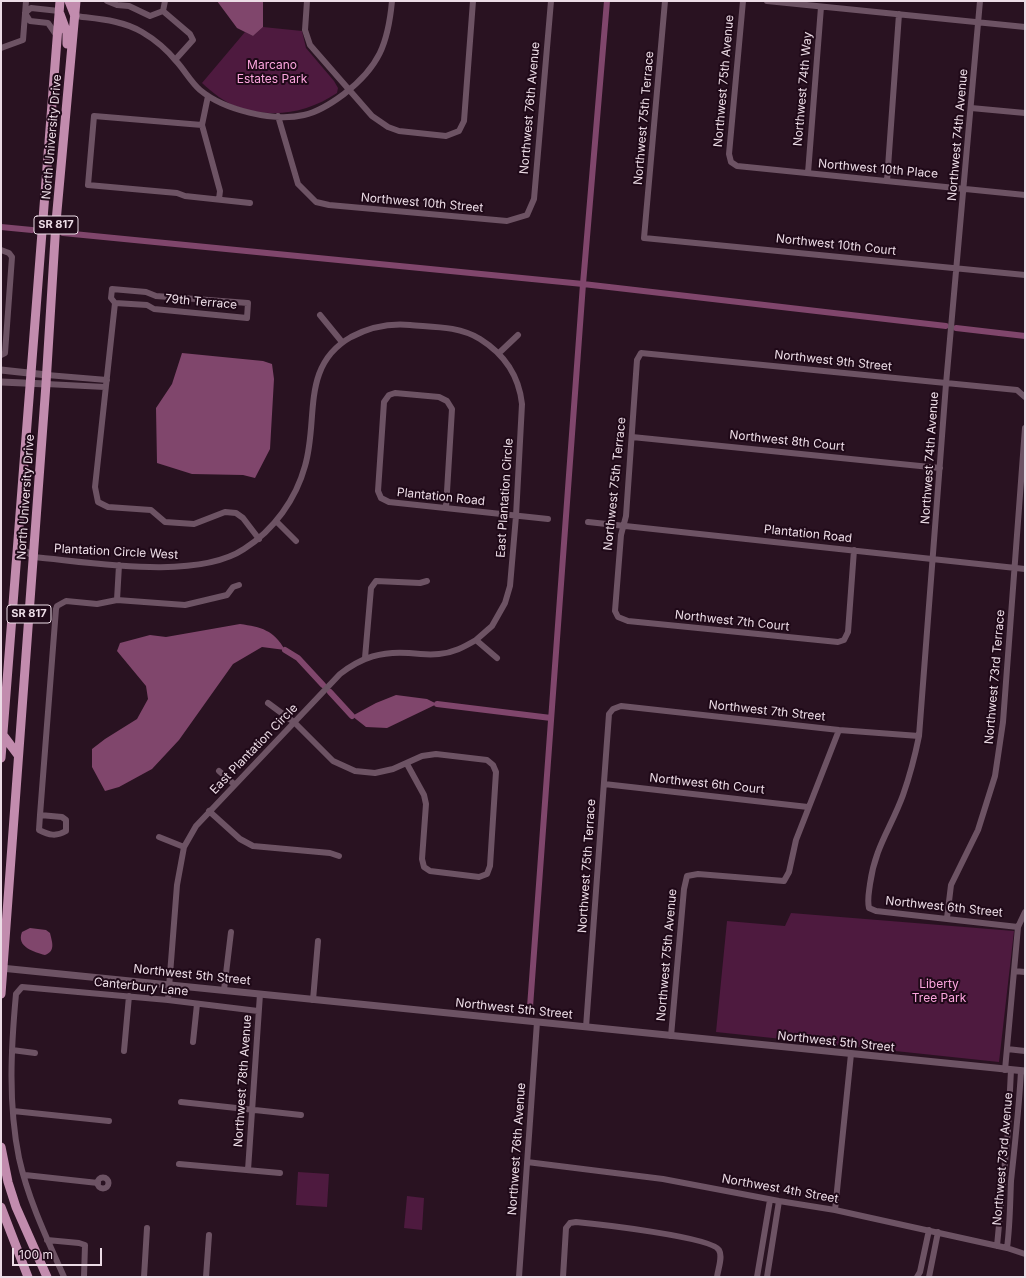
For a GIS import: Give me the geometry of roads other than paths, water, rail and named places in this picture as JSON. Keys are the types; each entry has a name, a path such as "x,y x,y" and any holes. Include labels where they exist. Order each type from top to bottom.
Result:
{"main road":[{"name":"North University Drive","path":"1,758 60,1"},
{"path":"69,1 75,16"},
{"name":"North University Drive","path":"1,994 56,222 76,1"},
{"path":"59,11 67,33 62,110 66,116"},
{"path":"2,738 18,755"},
{"path":"1,1147 2,1158 16,1207 47,1277"},
{"path":"1,1207 28,1277"}],"street":[{"path":"1,48 23,40 26,1"},
{"path":"107,1 117,5 129,6 150,16 163,11"},
{"path":"163,11 165,1"},
{"path":"307,1 305,30 310,45 372,116 388,127 399,131 446,136 460,131 464,121 473,1"},
{"path":"75,16 112,21 135,28 151,38 176,60 196,86 208,96 227,106 245,112 278,116 303,115 320,109 350,89 374,65 385,45 390,22 392,1"},
{"name":"Northwest 76th Avenue","path":"527,215 534,198 550,1"},
{"name":"Northwest 75th Terrace","path":"644,238 665,1"},
{"name":"Northwest 75th Avenue","path":"731,162 729,154 743,1"},
{"path":"767,1 1025,27"},
{"name":"Northwest 74th Avenue","path":"869,908 868,902 873,867 880,843 902,796 914,759 919,736 934,559 946,384 980,1"},
{"name":"Northwest 74th Way","path":"808,174 821,6"},
{"path":"25,13 30,8 59,11"},
{"path":"163,11 190,34 193,40 176,60"},
{"path":"25,13 30,21 48,23 57,37"},
{"path":"887,181 899,14"},
{"path":"208,96 202,125 220,191 219,199"},
{"path":"971,108 1025,113"},
{"path":"202,125 94,116 88,185 250,203"},
{"name":"Northwest 10th Street","path":"278,116 298,184 316,202 329,205 507,221 527,215"},
{"name":"Northwest 10th Place","path":"731,162 737,166 808,174 1025,195"},
{"name":"Northwest 10th Court","path":"644,238 1025,275"},
{"path":"1,250 9,253 12,257 5,353 1,355"},
{"name":"79th Terrace","path":"112,289 146,292 156,296 248,303 247,318 154,309 147,305 115,302 111,298 112,289"},
{"path":"115,302 95,487 98,502 108,507 151,510 165,522 187,524 194,524 225,512 236,513 243,518 259,539"},
{"path":"320,315 342,342"},
{"name":"Plantation Circle West","path":"33,558 176,568 204,564 234,555 259,539 276,521 291,500 306,464 314,394 319,373 329,355 342,342 361,331 379,326 397,324 454,329 474,335 499,353"},
{"path":"499,353 518,335"},
{"name":"East Plantation Circle","path":"168,1000 168,984 177,885 184,847 196,826 234,784 295,723 340,674 365,658 394,652 439,654 459,650 476,640 492,626 505,603 510,586 516,516 522,404 520,388 515,376 499,353"},
{"name":"Northwest 75th Terrace","path":"618,617 615,610 620,535 626,516 637,360 641,353"},
{"name":"Northwest 9th Street","path":"641,353 1017,390 1024,395"},
{"path":"1,370 30,373 46,379 105,387"},
{"path":"1,382 30,383 46,379 106,380"},
{"name":"Plantation Road","path":"446,508 452,409 447,400 440,397 395,392 389,395 384,402 378,491 381,498 389,502 548,520"},
{"name":"Northwest 73rd Terrace","path":"948,918 951,885 978,830 995,776 1003,722 1016,568 1025,428"},
{"name":"Northwest 8th Court","path":"632,437 940,468"},
{"path":"276,521 296,541"},
{"name":"Plantation Road","path":"588,522 1025,569"},
{"path":"18,537 25,550 33,558"},
{"name":"Northwest 7th Court","path":"618,617 628,621 838,642 844,640 848,632 854,550"},
{"path":"117,600 118,565"},
{"path":"365,658 371,588 376,581 420,583 427,581"},
{"path":"40,815 62,817 66,820 66,831 58,836 48,835 39,830 40,815 56,609 59,604 66,601 97,604 117,600 185,605 226,595 233,587 239,585"},
{"path":"476,640 497,658"},
{"path":"268,703 295,723 333,761 355,771 375,773 393,770 422,756 436,754 487,760 493,765 496,772 490,866 487,874 479,877 430,871 424,867 422,859 426,804 424,795 407,764"},
{"name":"Northwest 7th Street","path":"613,709 621,706 839,730 919,736"},
{"name":"Northwest 75th Terrace","path":"586,1027 609,714 613,709"},
{"path":"808,807 839,730"},
{"path":"219,771 234,784"},
{"name":"Northwest 6th Court","path":"604,784 808,807"},
{"name":"Northwest 75th Avenue","path":"671,1036 684,889 687,876 698,874 784,881 789,872 796,840 808,807"},
{"path":"209,811 240,839 253,846 330,853 340,856"},
{"path":"159,837 184,847"},
{"name":"Northwest 6th Street","path":"869,908 876,911 1018,927"},
{"name":"Northwest 73rd Avenue","path":"997,1246 1008,1130 1007,1049 1018,927 1025,912"},
{"path":"224,990 230,932"},
{"path":"313,1000 318,941"},
{"name":"Northwest 5th Street","path":"2,968 1023,1071"},
{"path":"1014,971 1025,972"},
{"name":"Canterbury Lane","path":"12,1050 16,994 22,987 129,996 258,1011"},
{"name":"Northwest 78th Avenue","path":"248,1170 260,994"},
{"path":"124,1050 129,996"},
{"path":"193,1042 197,1004"},
{"name":"Northwest 76th Avenue","path":"519,1277 537,1022"},
{"path":"1007,1049 1025,1051"},
{"path":"35,1053 12,1050 13,1111 19,1158 38,1220 64,1277"},
{"path":"835,1210 851,1054"},
{"name":"Northwest 73rd Avenue","path":"1007,1248 1023,1071"},
{"path":"181,1102 301,1114"},
{"path":"13,1111 109,1121"},
{"name":"Northwest 4th Street","path":"527,1162 663,1179 770,1200 835,1210 938,1232 1007,1248 1025,1254"},
{"path":"179,1164 280,1174"},
{"path":"25,1175 98,1183"},
{"path":"757,1277 770,1200"},
{"path":"767,1277 779,1201"},
{"path":"563,1277 566,1228 570,1224 576,1222 663,1233 707,1243 717,1247 721,1255 717,1277"},
{"path":"144,1277 147,1228"},
{"path":"917,1277 920,1272 929,1230"},
{"path":"929,1277 938,1232"},
{"path":"206,1277 209,1235"},
{"path":"47,1240 79,1243 85,1245 84,1277"}],"waterway":[{"path":"530,1007 583,284 607,1"},
{"path":"1,227 32,230"},
{"path":"63,233 583,284 946,326"},
{"path":"956,328 1025,336"},
{"path":"285,650 298,658 323,685"},
{"path":"330,692 352,716"},
{"path":"437,704 551,718"}],"park label":[{"name":"Marcano Estates Park","path":"272,72"},
{"name":"Liberty Tree Park","path":"939,991"}]}
